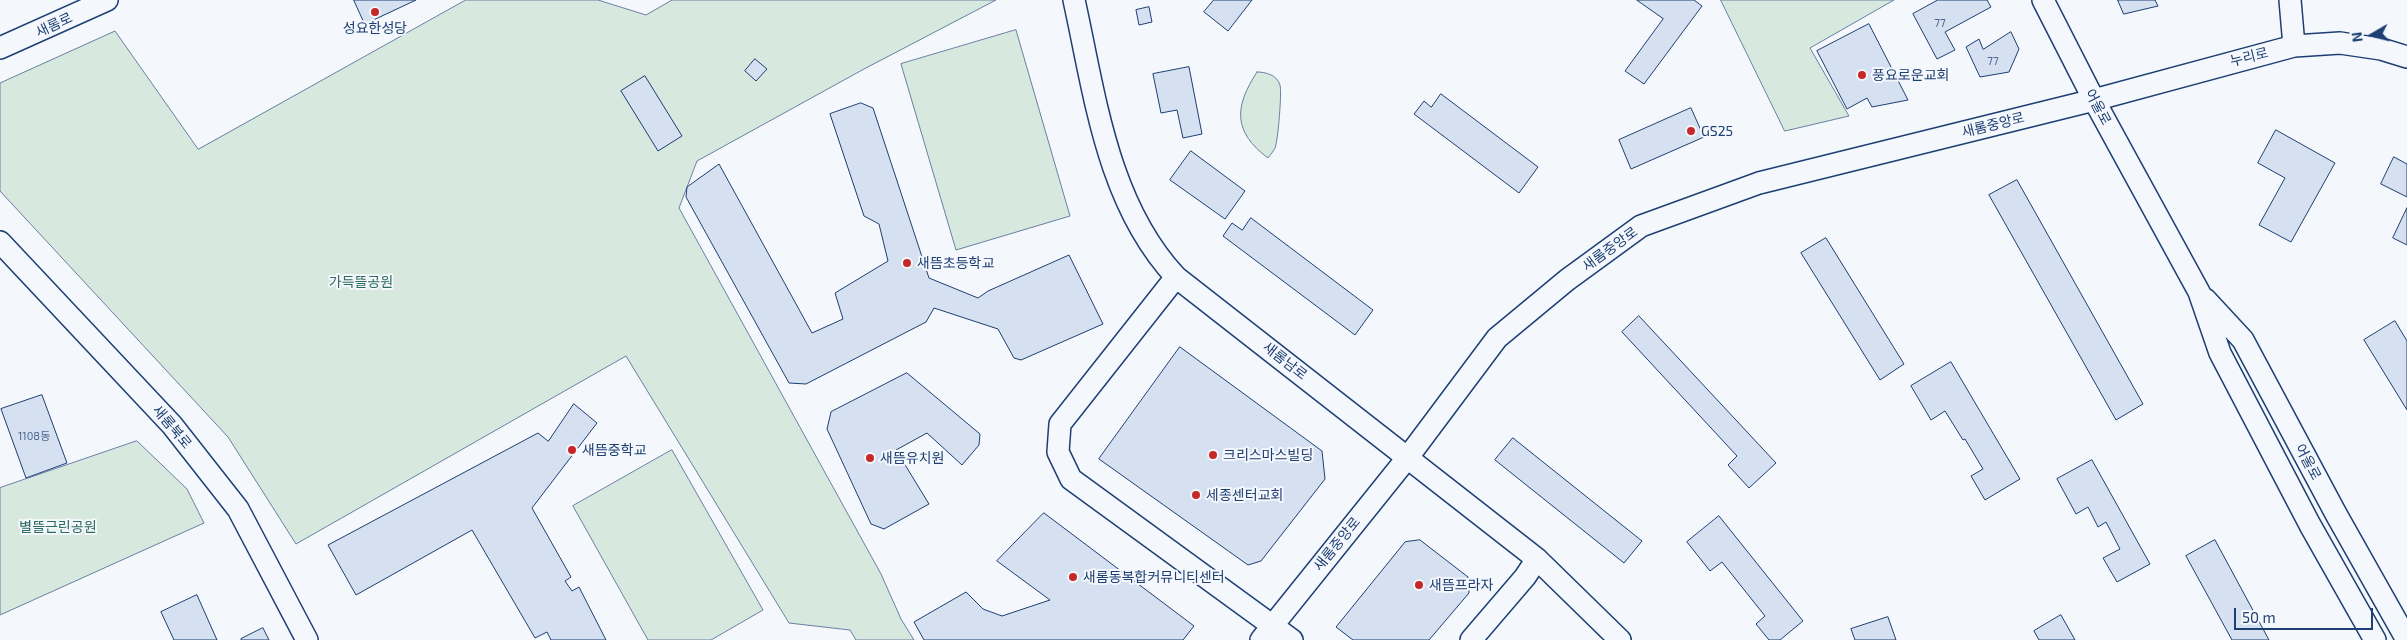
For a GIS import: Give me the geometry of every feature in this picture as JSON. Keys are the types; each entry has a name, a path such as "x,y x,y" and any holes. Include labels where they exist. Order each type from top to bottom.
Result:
{"street":[{"name":"새롬로","path":"0,48 107,0"},
{"name":"새롬남로","path":"1074,0 1111,162 1136,223 1156,256 1176,277 1537,559 1620,640"},
{"name":"어울로","path":"2043,0 2094,100 2199,292 2220,353 2310,525 2375,640"},
{"path":"2290,0 2294,46"},
{"name":"누리로","path":"2094,100 2294,46 2340,44 2381,49 2407,57"},
{"name":"새롬중앙로","path":"1266,632 1408,457 1497,338 1567,280 1641,226 1759,184 2094,100"},
{"name":"새롬북로","path":"0,242 172,425 238,509 306,640"},
{"path":"1176,277 1060,424 1058,452 1071,479 1266,632 1292,640"},
{"name":"어울로","path":"2199,292 2243,340 2407,640"},
{"path":"1472,640 1537,559"}],"green space":[{"name":"가득뜰공원","path":"466,0 598,0 646,15 672,0 996,0 864,69 697,161 679,208 881,574 901,619 914,640 856,640 850,630 789,623 626,356 296,544 228,437 0,191 0,83 115,31 198,149"},
{"path":"1721,0 1894,0 1810,48 1849,116 1785,131"},
{"path":"1016,30 1070,216 956,250 901,64"},
{"path":"1257,72 1271,75 1280,85 1276,144 1268,158 1248,139 1243,129 1241,118 1244,97"},
{"name":"별뜰근린공원","path":"137,441 187,489 204,523 0,615 0,488"},
{"path":"672,450 763,610 711,640 648,640 573,506"}],"building":[{"name":"성요한성당","path":"354,0 416,0 365,24"},
{"path":"1214,0 1252,0 1228,31 1204,12"},
{"path":"1637,0 1694,0 1702,6 1644,84 1625,71 1663,19"},
{"path":"1938,0 1987,0 1991,7 1945,32 1955,50 1937,59 1913,14"},
{"path":"2118,0 2155,0 2158,6 2124,14"},
{"path":"1149,7 1152,22 1139,25 1136,10"},
{"name":"풍요로운교회","path":"1869,24 1908,100 1872,107 1867,98 1847,109 1817,51"},
{"path":"2011,32 2019,49 2009,72 1980,77 1966,47 1979,39 1983,49"},
{"path":"755,59 767,69 756,81 745,71"},
{"path":"1189,67 1202,134 1183,138 1177,110 1161,113 1153,74"},
{"path":"645,76 682,136 658,151 621,91"},
{"path":"1441,94 1538,167 1519,193 1414,114 1424,101 1431,107"},
{"path":"861,103 873,108 929,278 978,298 988,291 1069,255 1103,324 1021,360 1014,358 998,329 934,308 926,322 806,384 789,383 686,197 687,187 719,164 812,333 843,319 835,293 888,261 879,224 864,216 830,114"},
{"path":"1691,108 1704,137 1631,169 1619,140"},
{"path":"2276,130 2335,163 2291,242 2259,225 2285,178 2258,163"},
{"path":"1191,151 1245,191 1225,219 1170,180"},
{"path":"2394,157 2407,164 2407,197 2381,184"},
{"path":"2017,180 2143,404 2116,420 1989,195"},
{"path":"2407,208 2407,245 2393,238"},
{"path":"1251,218 1373,310 1355,335 1223,236 1232,223 1242,230"},
{"path":"1826,238 1904,364 1880,380 1801,253"},
{"path":"1639,316 1776,463 1749,488 1728,465 1737,456 1622,332"},
{"path":"2395,321 2407,341 2407,410 2364,340"},
{"name":"크리스마스빌딩","path":"1180,347 1322,451 1325,479 1261,561 1248,565 1099,459"},
{"path":"1951,362 2020,479 1985,500 1971,476 1983,469 1965,439 1963,440 1945,411 1931,420 1911,386"},
{"name":"새뜸유치원","path":"907,373 980,434 979,445 962,465 927,433 896,450 929,504 884,529 871,524 827,429 831,412"},
{"path":"42,395 67,463 26,478 1,409"},
{"path":"574,404 597,423 532,508 571,577 565,581 572,591 579,587 606,640 551,640 547,632 535,638 472,530 356,595 328,545 538,433 548,441"},
{"path":"1513,438 1642,541 1624,563 1495,460"},
{"path":"2092,460 2150,564 2117,582 2103,558 2120,549 2106,522 2098,527 2088,507 2076,514 2057,479"},
{"name":"새롬동복합커뮤니티센터","path":"1044,513 1194,626 1183,640 924,640 914,622 966,592 983,609 1002,616 1050,600 997,561"},
{"path":"1719,516 1803,621 1780,640 1769,640 1756,624 1765,616 1722,562 1710,571 1687,542"},
{"name":"새뜸프라자","path":"1420,540 1468,577 1469,593 1429,640 1353,640 1336,627 1405,542"},
{"path":"2215,540 2269,640 2232,640 2186,556"},
{"path":"197,595 217,640 174,640 161,612"},
{"path":"2061,615 2075,640 2039,640 2034,631"},
{"path":"1888,617 1896,640 1855,640 1851,629"},
{"path":"263,628 269,640 241,640 241,639"}],"place":[{"name":"성요한성당","path":"375,12"},
{"name":"풍요로운교회","path":"1862,75"},
{"name":"GS25","path":"1691,131"},
{"name":"새뜸초등학교","path":"907,263"},
{"name":"새뜸중학교","path":"572,450"},
{"name":"크리스마스빌딩","path":"1213,455"},
{"name":"새뜸유치원","path":"870,458"},
{"name":"세종센터교회","path":"1196,495"},
{"name":"새롬동복합커뮤니티센터","path":"1073,577"},
{"name":"새뜸프라자","path":"1419,585"}]}
